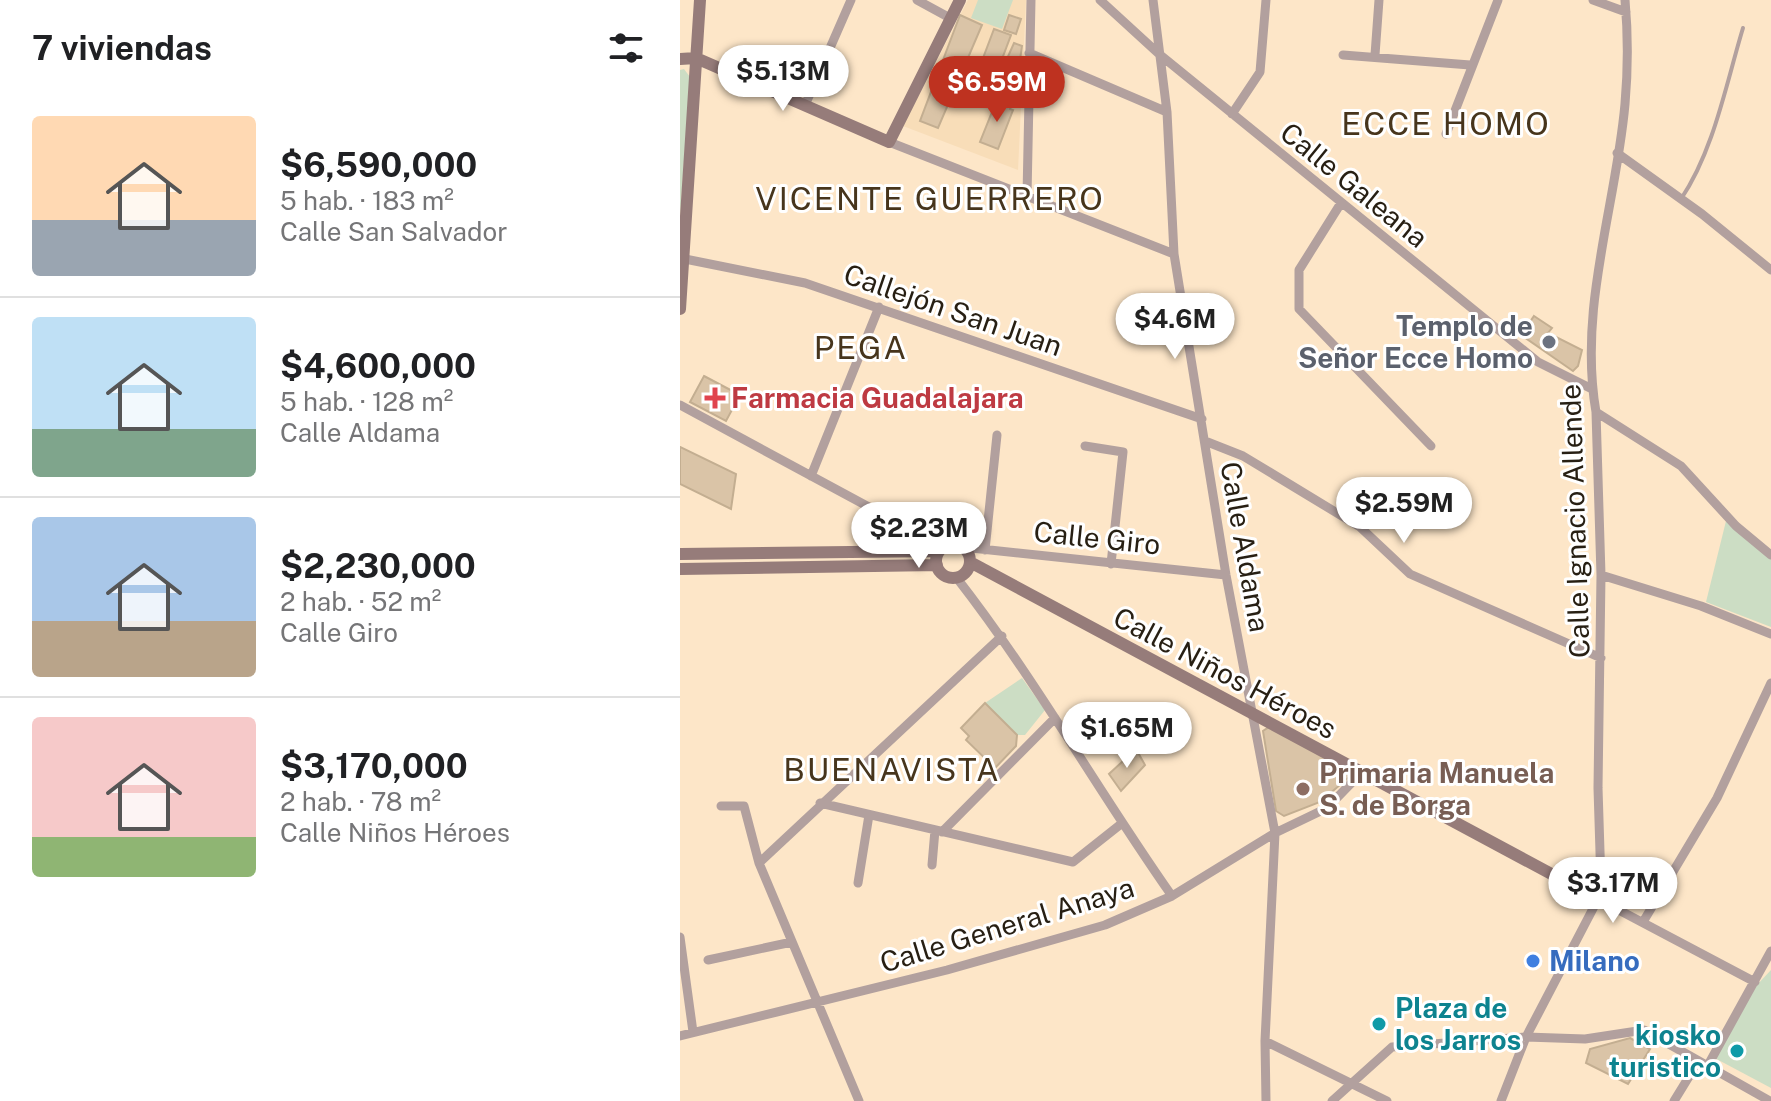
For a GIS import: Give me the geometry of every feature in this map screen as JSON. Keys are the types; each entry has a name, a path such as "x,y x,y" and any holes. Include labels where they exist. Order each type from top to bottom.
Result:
{"street":[{"path":"680,309 700,0"},
{"path":"806,103 851,0"},
{"path":"917,0 950,18"},
{"path":"889,142 960,0"},
{"path":"1027,196 1031,0"},
{"name":"Calle Galeana","path":"1100,0 1159,54 1538,362 1592,389"},
{"name":"Calle Aldama","path":"1153,0 1167,112 1174,254 1226,575 1275,833 1265,1041 1266,1101"},
{"path":"1232,114 1260,72 1266,0"},
{"path":"1375,55 1379,0"},
{"path":"1446,134 1470,65 1498,0"},
{"path":"1593,0 1626,12"},
{"name":"Calle Ignacio Allende","path":"1598,899 1601,575 1596,412 1592,389 1595,283 1625,103 1625,0"},
{"path":"1029,53 1167,112"},
{"path":"1343,55 1375,55 1470,65"},
{"path":"680,59 696,58 806,103 889,142 1174,254"},
{"path":"1617,153 1771,270"},
{"path":"1341,203 1299,270 1299,309 1431,446"},
{"name":"Callejón San Juan","path":"685,259 805,283 1202,419"},
{"path":"811,476 879,307"},
{"path":"680,405 941,549"},
{"path":"1596,412 1681,466 1736,526 1771,555"},
{"path":"985,550 997,435"},
{"path":"1205,441 1243,456 1360,527 1410,574 1601,658"},
{"path":"1085,446 1123,452 1111,564"},
{"path":"680,554 941,549 953,544 962,547 970,562 965,572 956,577 946,576 937,565"},
{"name":"Calle Giro","path":"962,547 1226,575"},
{"path":"937,565 941,549"},
{"name":"Calle Niños Héroes","path":"970,562 1755,982"},
{"path":"680,569 937,565"},
{"path":"1601,575 1701,606 1771,634"},
{"path":"956,577 1002,636 1121,824 1172,896"},
{"path":"759,863 1002,636"},
{"path":"1643,922 1717,798 1771,683"},
{"path":"932,865 938,831 1055,718"},
{"name":"Calle General Anaya","path":"680,1036 947,970 1105,925 1172,896 1275,833 1327,808 1361,773"},
{"path":"820,803 1073,862 1121,824"},
{"path":"721,806 744,806 759,863 859,1101"},
{"path":"858,883 869,815"},
{"path":"1501,1101 1526,1037 1598,899"},
{"path":"680,937 693,1032"},
{"path":"708,960 792,942"},
{"path":"1674,1101 1703,1064 1767,964 1771,951"},
{"path":"1332,1101 1392,1047 1526,1037 1585,1039 1644,1030 1770,1101"},
{"path":"1265,1041 1352,1081 1387,1101"}],"lane":[{"path":"1681,199 1692,183 1718,114 1743,28"}],"shaded area":[{"path":"968,0 1026,0 1018,170 903,126"}],"green space":[{"path":"978,0 1013,0 1002,29 971,18"},
{"path":"684,69 690,77 680,217 680,70"},
{"path":"1726,521 1771,558 1771,627 1706,602"},
{"path":"1022,678 1045,710 1025,735 1017,735 985,703"},
{"path":"1771,970 1771,1088 1709,1055 1756,986"}],"building":[{"path":"960,15 982,25 938,128 920,121"},
{"path":"1009,15 1021,19 1016,34 1004,30"},
{"path":"994,29 1011,35 988,96 971,90"},
{"path":"1014,43 1022,46 1019,67 1006,61"},
{"path":"998,97 1012,103 1010,109 1013,110 998,149 980,142"},
{"name":"Templo de Señor Ecce Homo","path":"1534,316 1552,328 1548,333 1582,350 1578,366 1573,371 1521,335"},
{"name":"Farmacia Guadalajara","path":"704,376 740,395 726,421 690,402"},
{"path":"680,447 736,474 731,509 680,484"},
{"path":"985,703 1017,735 1016,746 995,768 966,740 969,736 961,728"},
{"path":"1269,727 1354,773 1320,802 1284,816 1276,811 1263,731"},
{"path":"1136,749 1145,765 1121,791 1109,774"},
{"path":"1630,1038 1650,1049 1628,1084 1586,1063 1590,1049"}],"place":[{"name":"Templo de Señor Ecce Homo","path":"1549,342"},
{"name":"Farmacia Guadalajara","path":"715,398"},
{"name":"Primaria Manuela S. de Borga","path":"1303,789"},
{"name":"Milano","path":"1533,961"},
{"name":"Plaza de los Jarros","path":"1379,1024"},
{"name":"kiosko turistico","path":"1737,1051"}],"district":[{"name":"ECCE HOMO","path":"1446,124"},
{"name":"VICENTE GUERRERO","path":"930,199"},
{"name":"PEGA","path":"861,348"},
{"name":"BUENAVISTA","path":"892,770"}]}
